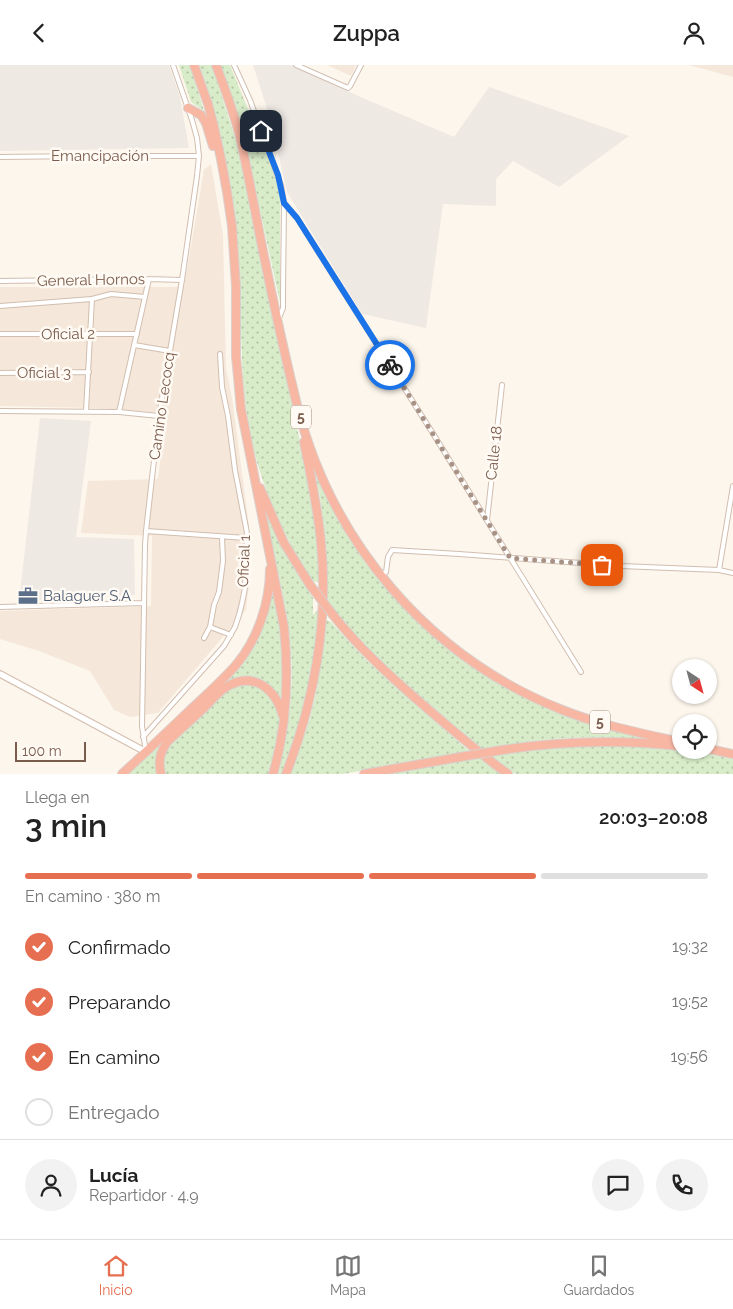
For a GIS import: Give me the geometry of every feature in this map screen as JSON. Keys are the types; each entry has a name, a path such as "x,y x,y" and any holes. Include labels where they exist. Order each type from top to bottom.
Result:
{"highway":[{"path":"194,65 214,127 227,192 232,226 236,286 236,356 241,409 268,552 282,611 286,641 285,721 273,774"},
{"name":"5","path":"216,65 240,136 298,408 312,453 329,492 361,549 399,597 430,628 472,662 495,677 551,705 584,718 672,740"},
{"path":"188,109 199,114 206,123 210,132 220,180 227,192"},
{"path":"192,120 199,114"},
{"path":"286,774 301,731 310,696 316,665 322,610 322,544 298,408"},
{"path":"252,460 259,485 284,543 310,585 345,631 395,680 471,747 508,774"},
{"path":"122,774 229,672 249,647 266,600 270,573 268,552"},
{"path":"161,774 160,755 168,741 222,691 233,684 246,681 254,682 267,688 278,702 285,721"},
{"path":"364,774 490,751 542,744 628,742 672,745"},
{"path":"717,751 733,754"}],"street":[{"name":"Camino Lecocq","path":"146,752 142,725 146,531 159,416 182,280 199,156 192,120 174,65"},
{"path":"234,65 278,175 284,203 283,308 279,320"},
{"path":"296,65 348,88 361,65"},
{"name":"Emancipación","path":"0,157 199,156"},
{"path":"284,203 297,218 581,672"},
{"path":"119,412 149,279"},
{"name":"General Hornos","path":"0,281 182,280"},
{"path":"0,306 92,299 111,294 145,297"},
{"path":"86,411 92,299"},
{"name":"Oficial 2","path":"0,334 137,334"},
{"path":"134,345 170,351"},
{"name":"Oficial 1","path":"143,737 217,654 231,635 239,615 245,588 246,533 222,387 220,354"},
{"name":"Oficial 3","path":"0,373 89,372"},
{"name":"Calle 18","path":"487,521 502,385"},
{"path":"0,411 119,412 159,416"},
{"path":"719,570 733,486"},
{"path":"146,531 246,539"},
{"path":"204,639 210,627 220,585 222,537"},
{"path":"381,575 386,572 388,557 392,550 621,566 719,570 733,573"},
{"path":"0,607 144,603"},
{"path":"210,627 231,635"},
{"path":"0,674 146,752"}],"shaded area":[{"path":"0,65 169,65 180,97 189,148 0,151"},
{"path":"253,65 291,65 454,137 489,87 629,136 559,187 513,161 496,179 496,206 443,204 426,328 362,314 287,192 270,118"},
{"path":"327,65 356,65 351,76"},
{"path":"689,65 733,65 733,77"},
{"path":"211,164 223,235 226,368 232,398 249,526 249,585 246,610 158,713 130,717 114,710 90,671 39,651 0,639 0,611 151,606 152,536 81,533 88,481 158,479 166,414 96,408 0,406 0,287 184,287 204,170"},
{"name":"Balaguer S.A","path":"40,418 91,421 76,537 134,539 135,595 19,601"}],"green space":[{"path":"179,65 190,65 204,111 191,102"},
{"path":"199,65 211,65 235,138 308,481 315,522 319,582 312,581 277,516 253,447 248,423 243,377 237,231 223,147"},
{"path":"220,65 230,65 278,186 280,196 280,302 247,153"},
{"path":"314,467 332,507 354,545 408,613 440,642 475,668 513,691 553,710 651,740 565,738 480,750 384,665 336,614 327,601 326,544"},
{"path":"265,512 287,557 313,598 313,615 317,610 318,613 315,654 307,695 296,735 282,774 278,774 290,708 292,675 290,641 279,576"},
{"path":"273,583 283,637 283,705 270,688 240,679 166,740 157,774 127,774 240,665"},
{"path":"326,620 331,622 368,662 469,751 343,774 291,774 310,718 317,689"},
{"path":"247,683 265,689 280,712 271,774 163,774 163,755 173,740 229,688"},
{"path":"553,745 647,745 672,748 672,759 717,759 717,756 733,759 733,774 515,774 493,759 494,753"},
{"path":"478,757 500,774 374,774"}],"way so far":[{"path":"390,365 510,558 602,565"}],"place":[{"name":"Balaguer S.A","path":"28,596"}],"route":[{"path":"261,131 278,175 284,203 297,218 390,365"}]}
